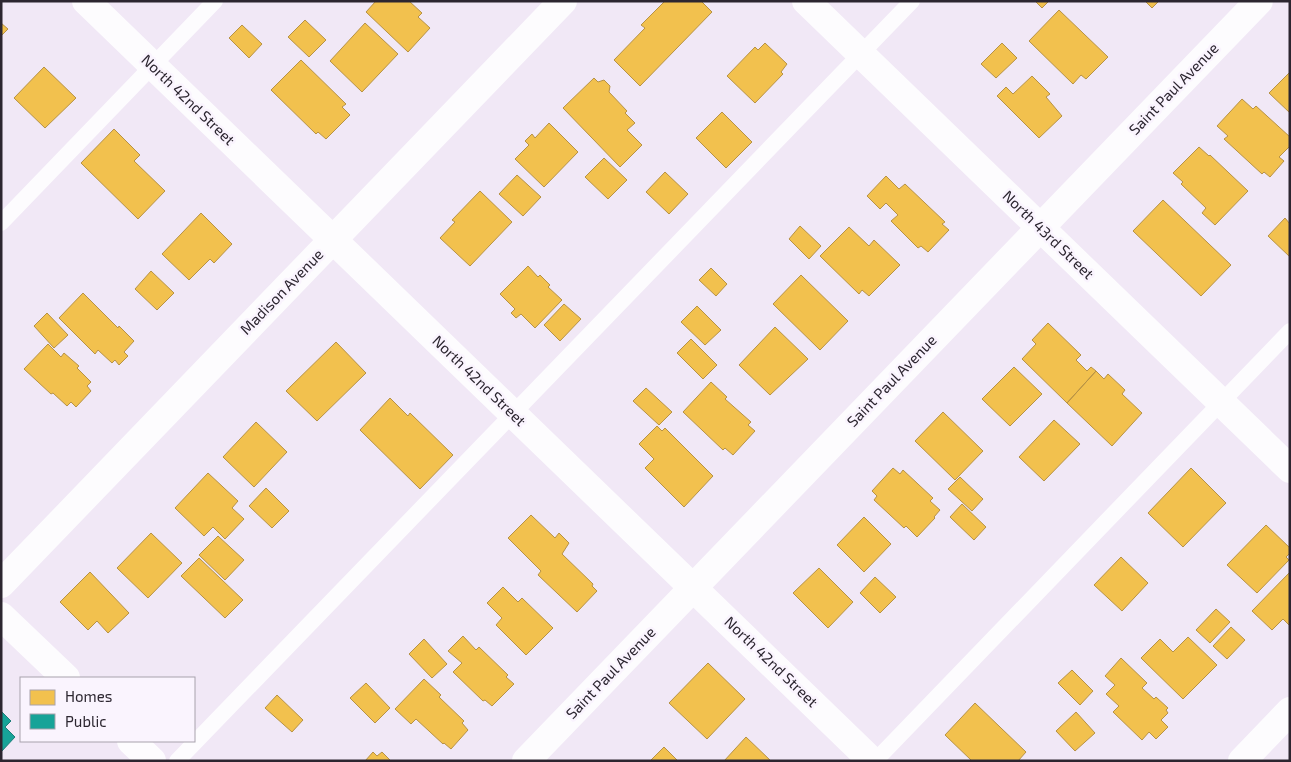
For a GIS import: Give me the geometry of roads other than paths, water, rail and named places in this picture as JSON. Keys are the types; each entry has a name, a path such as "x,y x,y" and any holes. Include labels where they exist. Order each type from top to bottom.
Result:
{"street":[{"name":"North 42nd Street","path":"86,1 512,414 874,761"},
{"name":"Madison Avenue","path":"1,584 563,1"},
{"name":"North 43rd Street","path":"806,1 1290,469"},
{"name":"Saint Paul Avenue","path":"526,761 1259,1"},
{"path":"1,616 65,677"},
{"path":"1242,761 1290,711"},
{"path":"132,742 152,761"}],"lane":[{"path":"1,223 215,1"},
{"path":"177,761 912,1"},
{"path":"874,761 1290,331"}]}
